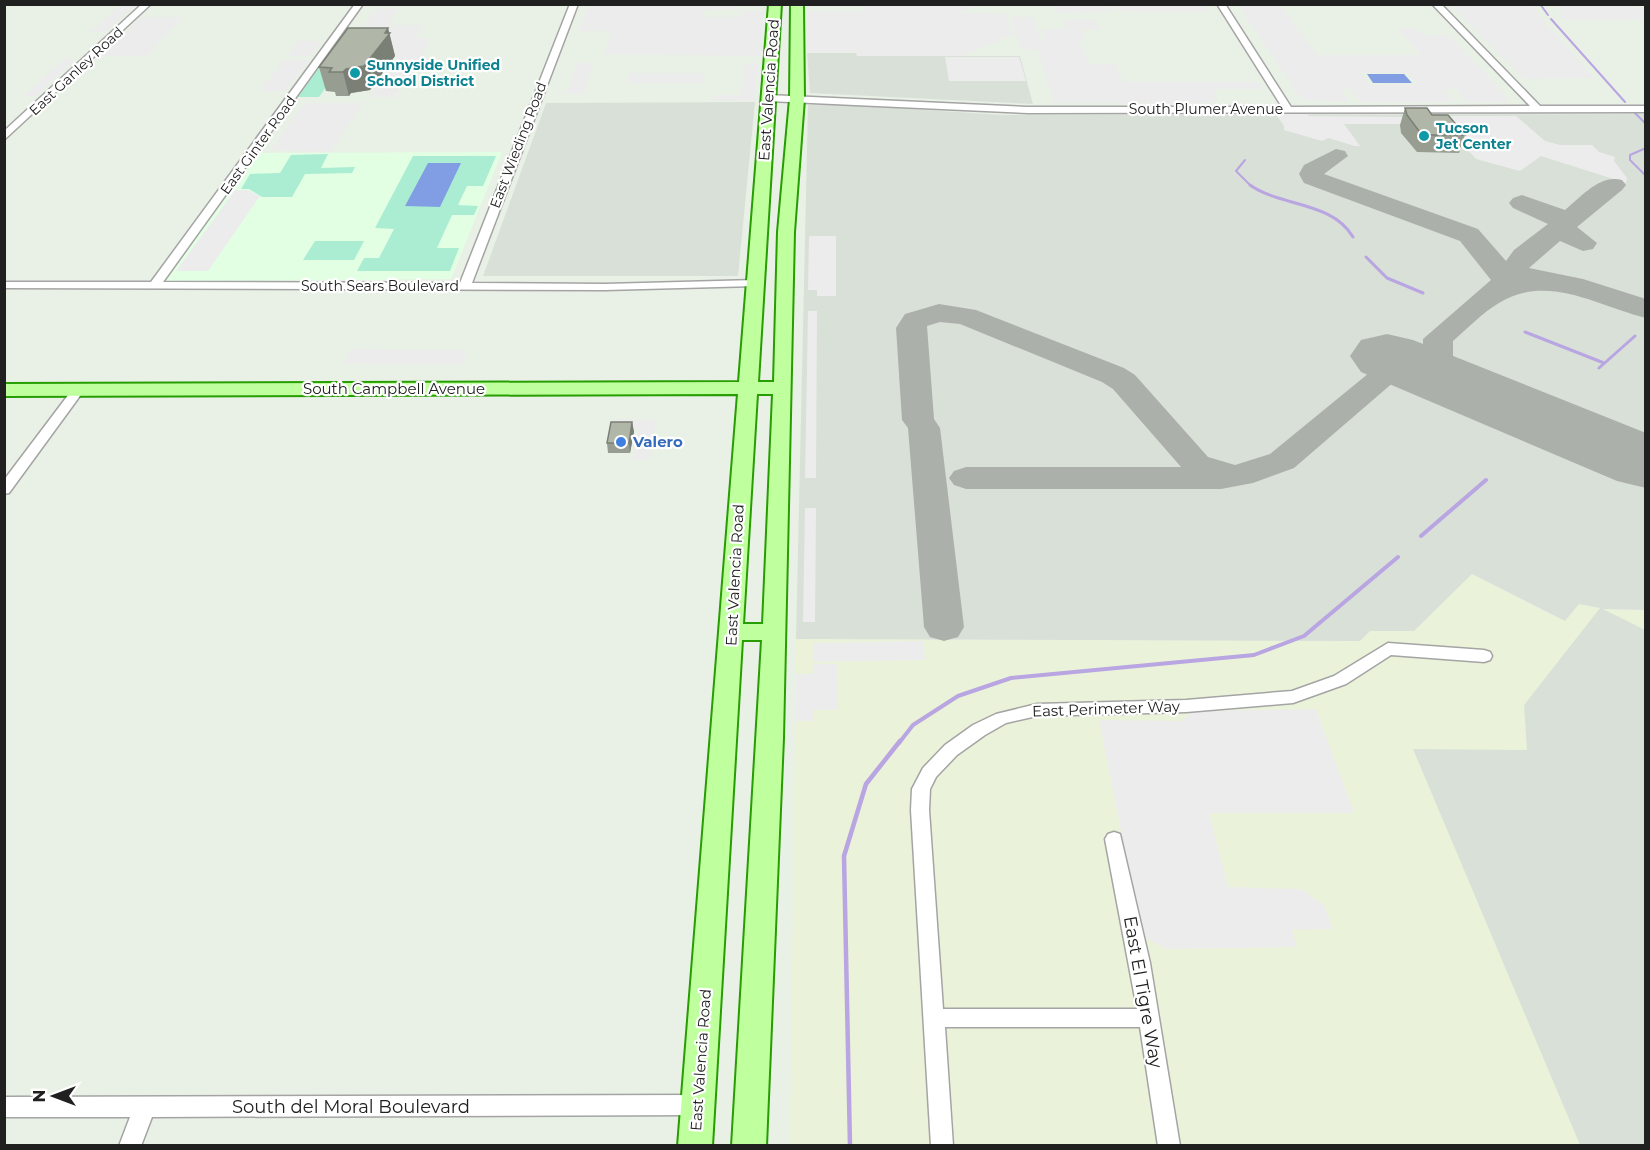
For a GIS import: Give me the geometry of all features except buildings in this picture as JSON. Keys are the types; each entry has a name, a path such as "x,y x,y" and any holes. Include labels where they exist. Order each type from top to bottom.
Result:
{"main road":[{"path":"775,5 797,5"},
{"name":"East Valencia Road","path":"695,1146 775,5"},
{"name":"East Valencia Road","path":"749,1146 774,632 786,232 797,99 797,5"},
{"name":"South Campbell Avenue","path":"4,390 783,388"},
{"path":"732,632 774,632"}],"street":[{"name":"East Ganley Road","path":"4,137 147,4"},
{"name":"East Ginter Road","path":"155,285 359,4"},
{"name":"East Wieding Road","path":"465,286 574,4"},
{"path":"1221,4 1288,109"},
{"path":"1436,4 1538,110"},
{"name":"South Plumer Avenue","path":"768,98 1028,110 1646,109"},
{"name":"South Sears Boulevard","path":"4,285 605,287 756,283"},
{"path":"4,490 79,390"},
{"name":"East Perimeter Way","path":"942,1146 921,789 929,773 951,750 979,730 1002,718 1037,710 1193,706 1293,697 1340,680 1388,649 1484,656"},
{"name":"East El Tigre Way","path":"1114,839 1149,1018 1169,1146"},
{"path":"933,1018 1149,1018"},
{"name":"South del Moral Boulevard","path":"4,1107 698,1105"},
{"path":"130,1146 144,1108"}],"shaded area":[{"path":"589,4 737,5 737,9 704,10 704,17 741,17 742,11 765,11 761,26 761,56 604,54 611,31 578,31"},
{"path":"121,5 136,5 106,32 90,32"},
{"path":"863,5 979,5 958,13 1005,13 1012,35 962,56 859,56 858,52 807,52 808,11 863,11"},
{"path":"1052,5 1108,5 1112,12 1055,13"},
{"path":"1113,5 1205,5 1209,12 1117,11"},
{"path":"1238,5 1280,5 1317,55 1421,55 1398,28 1416,28 1422,35 1448,35 1468,55 1464,55 1469,56 1508,98 1505,102 1466,102 1456,89 1443,89 1456,102 1360,102 1351,91 1353,89 1340,89 1350,102 1302,100","holes":["1361,73 1407,73 1417,84 1370,85"]},
{"path":"1450,5 1530,5 1594,78 1524,79"},
{"path":"1555,5 1635,5 1645,13 1645,20 1564,20 1559,15 1565,13"},
{"path":"376,9 398,9 388,25 424,25 416,38 431,38 395,97 370,97 396,57 393,56 397,49 342,49 356,38"},
{"path":"141,17 184,17 146,56 101,56"},
{"path":"1010,17 1033,17 1040,40 1045,40 1042,30 1067,28 1065,19 1095,19 1100,30 1081,30 1085,40 1079,40 1089,64 1116,64 1123,82 1259,82 1263,89 1213,89 1217,99 1209,103 1054,103 1038,50 1020,49"},
{"path":"298,41 321,41 309,56 287,56"},
{"path":"333,49 353,49 319,97 297,97"},
{"path":"807,53 856,53 857,56 1020,56 1033,104 810,93"},
{"path":"945,57 1019,57 1026,81 949,81"},
{"path":"64,59 75,59 36,96 24,96"},
{"path":"284,60 309,60 285,91 259,91"},
{"path":"758,62 755,101 713,101 714,95 741,95 745,63"},
{"path":"578,63 594,63 583,94 566,94"},
{"path":"629,73 705,73 703,83 627,83"},
{"path":"1367,74 1404,74 1412,83 1373,83"},
{"path":"755,102 738,276 483,276 546,103"},
{"path":"304,103 363,103 331,152 271,150"},
{"path":"832,104 1004,115 1645,114 1645,610 1603,609 1645,630 1645,1145 1580,1145 1413,749 1527,750 1524,705 1600,608 1579,604 1565,621 1472,574 1414,631 1370,631 1360,641 796,639 808,105"},
{"path":"1275,113 1306,113 1309,116 1413,117 1420,124 1344,124 1360,146 1355,146 1328,138 1322,141 1284,130 1284,126"},
{"path":"1437,116 1516,116 1545,141 1560,145 1592,145 1599,152 1615,157 1614,161 1627,178 1626,183 1541,156 1520,171 1476,159 1461,142 1469,141 1458,139"},
{"path":"502,152 451,279 164,282 259,153"},
{"path":"328,154 321,168 355,167 352,173 305,174 292,197 262,197 249,189 241,189 250,174 280,173 291,155"},
{"path":"413,156 496,156 483,186 467,186 458,205 478,206 474,215 452,215 437,248 459,248 450,271 357,271 364,258 379,258 394,229 375,228"},
{"path":"428,163 461,163 440,207 405,206"},
{"path":"235,190 248,190 260,196 208,271 176,271"},
{"path":"809,236 836,236 836,296 817,296 817,290 808,290"},
{"path":"315,241 364,241 354,260 303,260"},
{"path":"808,311 817,311 816,478 805,478"},
{"path":"351,349 468,350 462,364 343,363"},
{"path":"613,419 656,421 649,460 633,460 639,429 612,428"},
{"path":"805,508 816,508 815,622 803,622"},
{"path":"1472,574 1565,621 1579,604 1601,609 1645,610 1645,1145 790,1146 796,639 1360,641 1370,631 1414,631"},
{"path":"923,641 925,660 813,662 813,643"},
{"path":"813,664 837,664 838,710 814,710 814,721 795,721 796,674 813,674"},
{"path":"1316,709 1354,813 1209,813 1228,887 1301,889 1325,906 1332,929 1292,930 1297,947 1166,949 1142,936 1099,720 1182,721 1193,711"}],"waterway":[{"path":"1540,4 1548,15"},
{"path":"1551,19 1625,102"},
{"path":"1635,113 1646,124"},
{"path":"1646,148 1630,155 1630,160 1646,176"},
{"path":"1245,160 1236,171 1250,185"},
{"path":"1250,185 1262,192 1332,217 1344,225 1353,237"},
{"path":"1366,257 1387,278 1423,293"},
{"path":"1525,332 1604,363"},
{"path":"1599,368 1635,336"},
{"path":"1421,536 1486,480"},
{"path":"899,743 913,725 958,696 1011,678 1254,655 1304,636 1398,557"},
{"path":"850,1146 844,856 866,784 900,741"}],"taxiway":[{"path":"1336,156 1313,170 1311,174 1313,178 1469,235 1502,274 1505,280 1499,289"},
{"path":"1562,225 1613,185"},
{"path":"1522,203 1557,216 1562,225"},
{"path":"1500,288 1524,256 1562,225"},
{"path":"1562,225 1567,234 1583,243"},
{"path":"1529,276 1573,285 1646,309"},
{"path":"1462,387 1438,357 1438,339 1477,305 1502,290 1516,285 1553,282"},
{"path":"944,627 924,428 918,420 911,328 915,320 939,313 966,316 1113,375 1124,382 1196,464 1221,474 1235,475"},
{"path":"1235,475 1259,471 1282,461 1402,362"},
{"path":"1604,446 1646,472"},
{"path":"966,478 1221,478 1235,475"},
{"path":"1235,475 1241,476"}],"runway":[{"path":"1387,356 1646,463"}],"place":[{"name":"Sunnyside Unified School District","path":"355,73"},
{"name":"Tucson Jet Center","path":"1424,136"},
{"name":"Valero","path":"621,442"}]}
